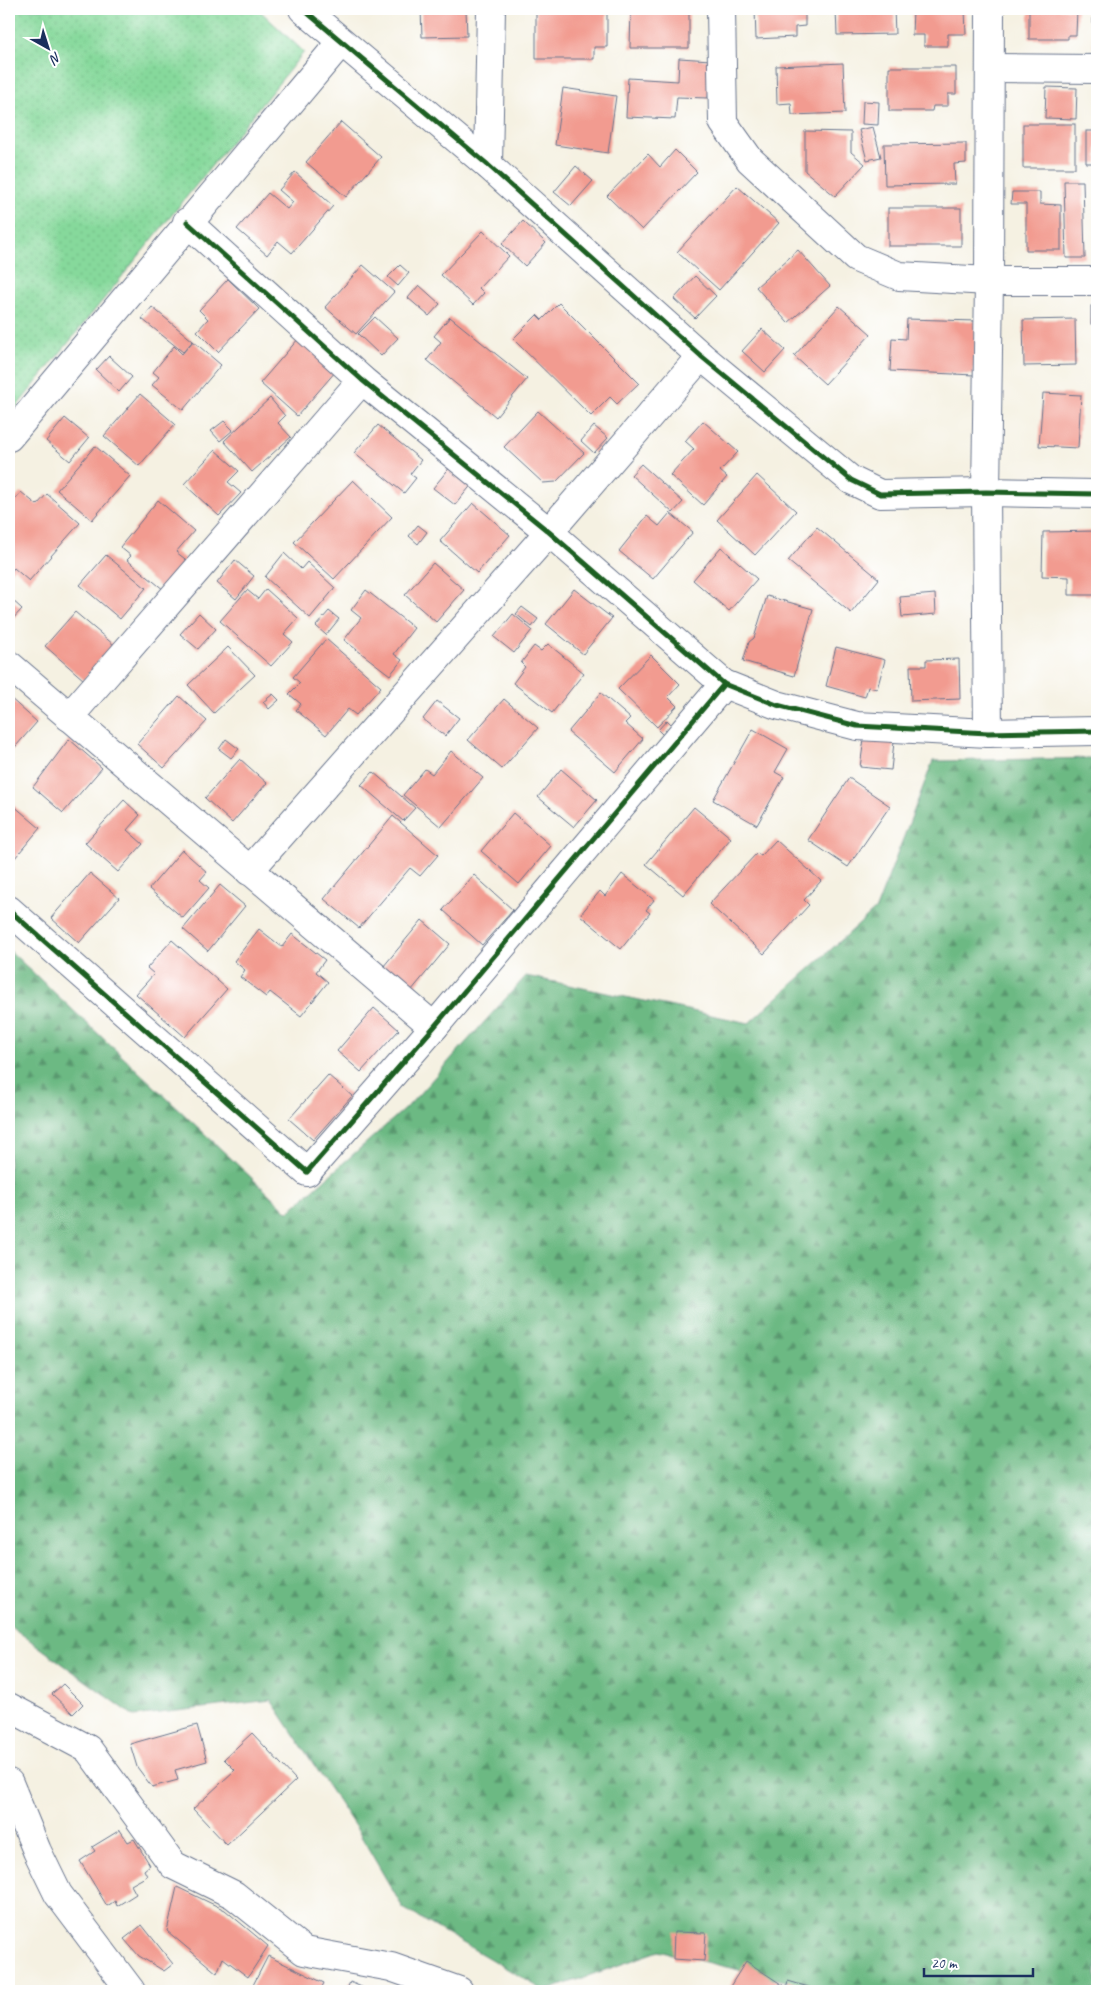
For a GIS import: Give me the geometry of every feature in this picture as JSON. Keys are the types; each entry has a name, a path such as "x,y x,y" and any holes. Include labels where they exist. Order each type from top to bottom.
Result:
{"street":[{"path":"304,9 488,165 701,356 851,480 880,494 986,492 1097,494"},
{"path":"488,165 491,9"},
{"path":"721,9 723,122 750,160 856,258 899,276 989,281 1097,280"},
{"path":"988,732 986,492 990,9"},
{"path":"9,437 341,42"},
{"path":"990,68 1097,69"},
{"path":"188,222 362,380 549,532 724,684 777,705 857,726 988,732 1097,731"},
{"path":"249,871 549,532 701,356"},
{"path":"69,717 362,380"},
{"path":"9,665 434,1027"},
{"path":"9,910 307,1172 434,1027 724,684"},
{"path":"9,1707 88,1749 173,1865 234,1895 304,1951 391,1967 459,1991"},
{"path":"9,1783 37,1851 58,1894 131,1991"}],"green space":[{"path":"9,9 258,9 304,52 9,416"},
{"path":"1097,758 1097,1991 827,1991 659,1951 545,1991 403,1908 358,1831 271,1700 134,1716 9,1625 9,950 288,1212 410,1104 526,976 749,1023 876,909 933,761"}],"building":[{"path":"421,9 466,9 467,36 422,37"},
{"path":"536,9 607,9 607,47 594,47 594,59 536,59"},
{"path":"631,9 689,9 689,48 630,48"},
{"path":"755,9 805,9 805,26 795,27 795,37 756,39"},
{"path":"836,9 894,9 895,34 837,35"},
{"path":"913,9 965,9 966,34 948,34 948,46 924,46 924,35 912,35"},
{"path":"1029,9 1077,9 1076,35 1068,35 1068,39 1029,39"},
{"path":"1093,9 1097,9 1097,47 1093,47"},
{"path":"679,58 711,60 708,98 677,97 675,119 626,117 628,78 678,81"},
{"path":"843,63 845,113 792,115 791,103 777,104 776,66"},
{"path":"889,67 956,67 956,94 948,94 948,106 933,106 932,111 889,111"},
{"path":"1046,87 1077,88 1076,119 1045,118"},
{"path":"563,88 616,96 608,153 555,145"},
{"path":"863,101 879,102 878,125 862,124"},
{"path":"341,122 381,157 346,197 306,162"},
{"path":"1023,124 1075,124 1075,168 1023,168"},
{"path":"873,127 881,157 867,160 859,130"},
{"path":"805,131 851,132 851,152 865,164 835,196 805,171"},
{"path":"1086,131 1097,131 1097,163 1086,163"},
{"path":"966,143 966,163 954,164 955,184 885,185 884,144"},
{"path":"675,150 697,172 642,230 607,196 648,154 660,167"},
{"path":"576,166 593,181 571,206 554,192"},
{"path":"295,172 333,206 292,253 278,241 267,255 237,229 268,193 287,209 293,202 279,190"},
{"path":"1064,181 1083,181 1085,258 1066,258"},
{"path":"737,186 779,223 719,290 677,252"},
{"path":"1012,192 1040,192 1040,204 1061,205 1061,250 1026,250 1026,204 1011,204"},
{"path":"888,208 961,208 961,246 888,246"},
{"path":"523,221 546,243 525,266 502,244"},
{"path":"483,231 509,256 479,288 484,293 473,305 441,275"},
{"path":"798,250 830,286 788,323 756,287"},
{"path":"363,265 394,292 356,334 325,307"},
{"path":"400,265 409,273 398,286 388,277"},
{"path":"695,276 716,296 695,318 674,299"},
{"path":"228,279 259,309 218,352 197,331 208,319 199,310"},
{"path":"419,285 440,304 429,316 408,298"},
{"path":"559,303 639,383 617,404 610,397 591,416 513,339 537,315 542,320"},
{"path":"839,306 871,334 825,384 794,356"},
{"path":"1091,306 1097,306 1097,324 1091,324"},
{"path":"152,307 193,341 183,352 142,319"},
{"path":"375,317 398,338 381,356 358,334"},
{"path":"450,317 527,379 496,417 427,360 441,342 434,336"},
{"path":"907,319 976,321 974,375 890,371 892,338 906,339"},
{"path":"1075,319 1076,365 1024,366 1023,320"},
{"path":"762,329 785,350 765,372 742,351"},
{"path":"299,338 336,371 297,416 260,383"},
{"path":"193,341 221,365 183,410 152,385 159,377 153,372 174,346 182,354"},
{"path":"109,356 132,377 119,392 96,370"},
{"path":"1043,393 1081,395 1078,448 1039,446"},
{"path":"140,394 175,424 139,466 104,436"},
{"path":"270,398 285,416 278,423 291,437 252,472 224,441"},
{"path":"538,411 584,453 556,482 543,483 504,447"},
{"path":"1095,417 1097,417 1097,457 1095,457"},
{"path":"65,418 89,438 70,461 46,441"},
{"path":"224,421 233,430 220,441 211,431"},
{"path":"703,421 738,452 720,471 727,477 703,505 670,475 694,449 685,441"},
{"path":"378,425 421,460 410,474 416,478 404,493 354,453"},
{"path":"594,426 608,438 594,453 581,441"},
{"path":"95,446 130,476 92,520 57,490"},
{"path":"215,450 239,471 228,482 241,493 219,516 184,484"},
{"path":"641,464 683,502 673,513 631,475"},
{"path":"451,466 473,483 455,505 433,488"},
{"path":"757,475 796,511 755,555 717,520"},
{"path":"353,480 392,517 334,579 294,542"},
{"path":"21,492 37,505 47,494 80,523 29,581 14,568 9,574 9,532 11,530 9,528 9,506"},
{"path":"158,500 194,531 176,552 193,565 169,594 127,560 131,556 120,547"},
{"path":"473,503 510,535 477,573 440,541"},
{"path":"670,513 693,532 653,579 619,551 647,516 659,526"},
{"path":"418,525 427,532 418,544 409,536"},
{"path":"817,527 879,579 851,613 788,561"},
{"path":"1097,531 1097,595 1069,595 1069,577 1042,576 1043,532"},
{"path":"721,547 757,579 729,611 693,580"},
{"path":"284,553 301,569 307,562 335,588 310,618 265,577"},
{"path":"106,555 146,588 120,619 80,585"},
{"path":"235,560 254,576 236,599 217,583"},
{"path":"433,563 464,590 436,622 405,595"},
{"path":"266,589 298,618 284,634 293,642 271,666 220,621 247,590 258,599"},
{"path":"574,589 612,618 583,654 546,624"},
{"path":"366,590 414,628 394,654 402,660 390,675 344,640 361,618 351,610"},
{"path":"935,594 936,614 902,617 900,597"},
{"path":"767,596 813,609 794,676 743,661 749,642 754,638"},
{"path":"9,597 22,609 9,623"},
{"path":"522,607 538,619 532,627 516,614"},
{"path":"329,611 339,619 326,635 316,626"},
{"path":"75,612 114,645 84,680 45,646"},
{"path":"199,613 216,629 198,649 180,634"},
{"path":"513,614 532,630 514,653 494,637"},
{"path":"326,639 381,687 356,715 348,709 326,735 296,710 301,704 289,694 300,683 293,677"},
{"path":"548,644 584,673 552,713 513,683 525,667 521,663 534,646 541,651"},
{"path":"228,647 255,675 214,713 188,685"},
{"path":"836,647 885,660 877,689 868,687 865,697 826,686"},
{"path":"651,655 680,684 668,697 677,706 657,727 618,689"},
{"path":"959,659 960,699 911,701 910,666 926,666 926,660"},
{"path":"601,693 630,718 625,723 643,739 615,772 568,732"},
{"path":"273,694 279,700 269,709 263,702"},
{"path":"179,696 207,721 164,768 137,744"},
{"path":"9,697 37,722 9,754"},
{"path":"504,699 538,728 502,769 468,740"},
{"path":"437,701 459,718 445,736 423,719"},
{"path":"667,720 672,725 663,735 658,730"},
{"path":"753,729 788,749 775,772 784,777 757,825 713,800"},
{"path":"69,739 102,768 63,813 33,787"},
{"path":"226,739 239,749 231,758 219,749"},
{"path":"864,739 894,742 891,770 860,767"},
{"path":"451,751 483,778 441,827 403,795 425,769 432,774"},
{"path":"240,759 267,783 232,823 205,798"},
{"path":"561,769 597,800 574,827 538,797"},
{"path":"373,772 415,808 403,821 361,785"},
{"path":"849,778 890,806 848,867 808,840"},
{"path":"124,800 140,815 127,830 143,844 118,872 85,843"},
{"path":"13,805 40,828 9,865 9,809"},
{"path":"694,807 731,838 683,895 646,864"},
{"path":"513,813 551,846 519,884 481,851"},
{"path":"393,816 438,855 420,876 410,868 359,928 324,899"},
{"path":"776,840 821,881 804,900 809,905 764,954 709,904 757,853 761,856"},
{"path":"182,850 207,872 200,880 209,888 183,918 149,889"},
{"path":"90,873 119,898 79,943 51,918"},
{"path":"622,874 654,900 646,910 650,913 621,949 580,915 600,891 605,896"},
{"path":"474,875 513,910 482,945 443,910"},
{"path":"220,885 245,906 208,951 183,929"},
{"path":"422,920 450,944 411,991 383,967"},
{"path":"259,929 282,947 292,934 325,960 316,972 328,982 301,1016 270,992 266,997 240,977 245,970 234,961"},
{"path":"172,940 227,989 185,1037 136,994 154,974 147,968"},
{"path":"374,1008 399,1030 361,1072 337,1051"},
{"path":"328,1075 352,1096 313,1140 289,1119"},
{"path":"63,1684 83,1704 73,1714 52,1694"},
{"path":"197,1725 207,1761 175,1770 178,1780 152,1787 137,1767 130,1744"},
{"path":"252,1733 296,1780 227,1845 193,1809 235,1770 224,1759"},
{"path":"120,1830 128,1842 134,1839 150,1865 144,1870 147,1876 131,1885 136,1894 117,1906 115,1901 107,1906 80,1861 95,1851 92,1847"},
{"path":"177,1887 225,1910 268,1946 248,1977 223,1958 217,1973 167,1931"},
{"path":"142,1925 173,1964 164,1971 139,1956 124,1939"},
{"path":"674,1932 706,1933 704,1961 673,1959"},
{"path":"268,1956 324,1983 320,1991 250,1991"},
{"path":"746,1961 784,1986 781,1991 735,1991 729,1988"},
{"path":"788,1981 822,1991 785,1991"},
{"path":"350,1982 371,1991 346,1991"}],"cycle path":[{"path":"303,9 488,165 701,356 851,480 880,494 986,492 1097,494"},
{"path":"187,222 362,380 549,532 724,684 777,705 857,726 988,733 1097,731"},
{"path":"9,910 307,1172 434,1027 724,684"}]}
